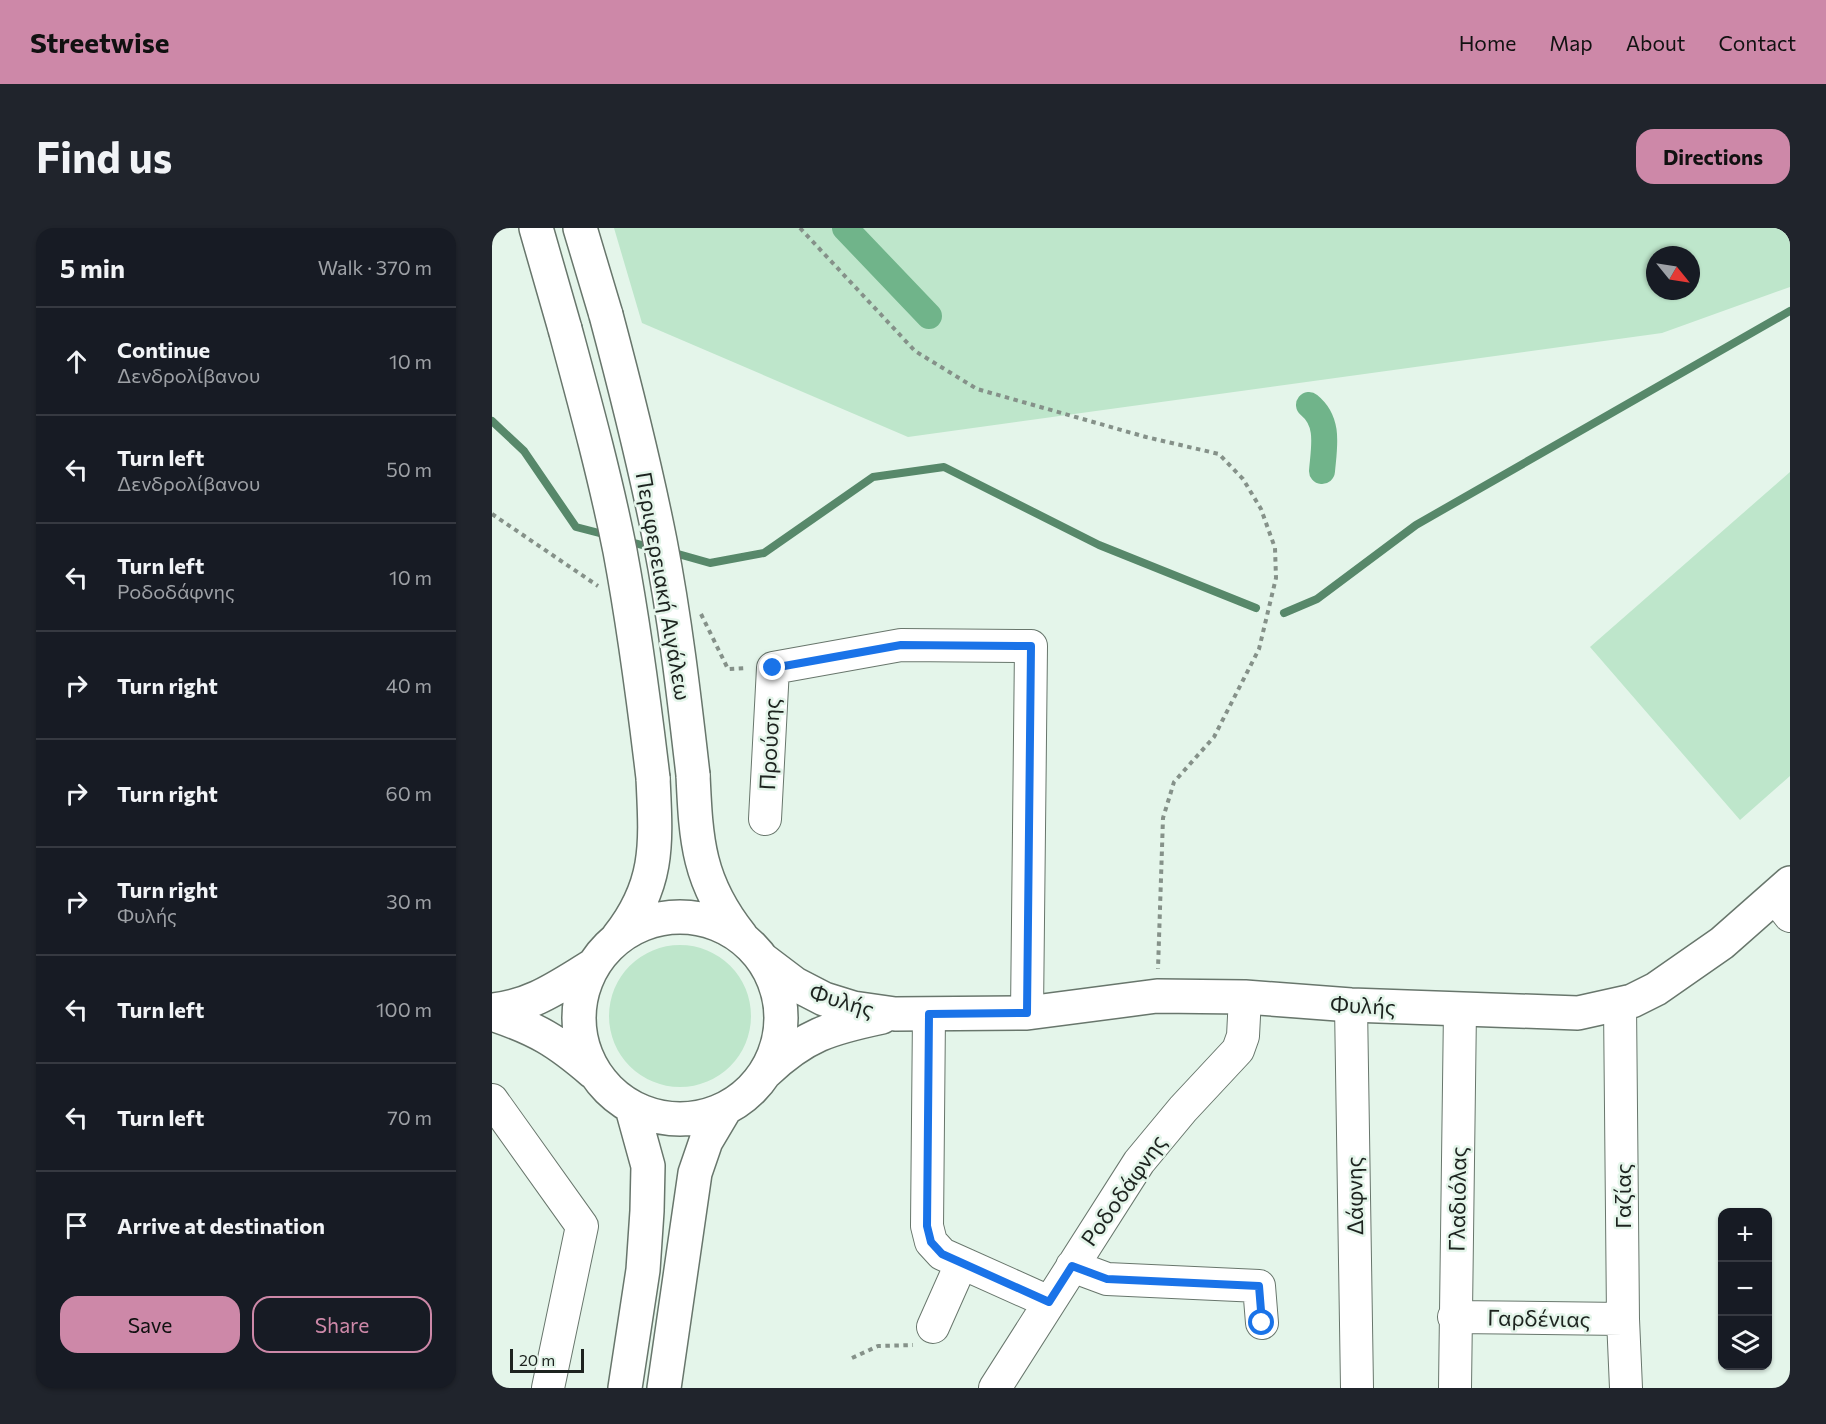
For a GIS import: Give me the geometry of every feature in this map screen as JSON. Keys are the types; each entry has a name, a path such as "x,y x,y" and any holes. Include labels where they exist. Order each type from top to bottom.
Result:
{"main road":[{"name":"Περιφερειακή Αιγάλεω","path":"536,228 595,439 620,551 639,664 653,778 655,826 653,863 645,895 633,918 616,939"},
{"name":"Περιφερειακή Αιγάλεω","path":"580,228 636,428 660,543 680,658 698,838 709,888 725,915 753,949"},
{"name":"Φυλής","path":"753,949 795,984 824,999 854,1008 895,1014 1027,1013 1157,996 1245,997 1351,1005 1578,1013 1620,1004 1656,989 1678,976 1785,899"},
{"path":"681,916 714,923 753,949 776,986 781,1015 777,1045 765,1072 748,1093 725,1109 694,1118 662,1118 632,1108 611,1093 595,1074 567,1049 536,1030 492,1012 515,1008 541,998 594,965 616,939 646,922 681,916"},
{"path":"594,965 580,1001 580,1039 595,1074"},
{"name":"Φυλής","path":"765,1072 791,1048 822,1031 895,1014"},
{"path":"625,1388 643,1270 647,1211 648,1166 632,1108"},
{"path":"664,1388 695,1173 706,1141 725,1109"}],"street":[{"name":"Προύσης","path":"765,819 773,668 901,645 1031,646 1027,1013"},
{"name":"Ροδοδάφνης","path":"996,1388 1139,1162 1183,1109 1238,1050 1243,1036 1245,997"},
{"name":"Γαζίας","path":"1620,1004 1623,1319 1626,1388"},
{"name":"Δάφνης","path":"1351,1005 1357,1388"},
{"name":"Γλαδιόλας","path":"1455,1388 1454,1317 1460,1009"},
{"path":"929,1014 927,1226 931,1242 942,1254 961,1264 1049,1302"},
{"path":"492,1100 582,1226 548,1388"},
{"path":"933,1328 961,1264"},
{"path":"1072,1266 1107,1279 1259,1286 1262,1323"},
{"name":"Γαρδένιας","path":"1454,1317 1623,1319"}],"path":[{"path":"800,228 915,351 976,388 1146,437 1219,454 1243,479 1261,509 1275,548 1276,578 1259,649 1214,737 1174,782 1163,818 1157,996"},
{"path":"852,1358 878,1346 918,1344 927,1338 933,1328"}],"green space":[{"path":"614,228 1790,228 1790,287 1662,333 908,437 642,323"},
{"path":"1790,472 1790,776 1740,820 1590,647"},
{"path":"680,945 707,950 730,966 746,989 751,1016 746,1043 730,1066 707,1082 680,1087 653,1082 630,1066 614,1043 609,1016 614,989 630,966 653,950"}],"waterway":[{"path":"845,228 929,316"},
{"path":"1284,613 1317,599 1416,525 1790,311"},
{"path":"1309,405 1316,412 1323,427 1322,471"},
{"path":"492,421 524,451 576,527 607,535"},
{"path":"671,552 710,563 764,553 873,477 944,467 1099,545 1256,608"},
{"path":"627,541 653,548"}],"route":[{"path":"773,668 901,645 1031,646 1027,1013 929,1014 927,1226 931,1242 942,1254 961,1264 1049,1302 1072,1266 1107,1279 1259,1286 1262,1323"}]}
